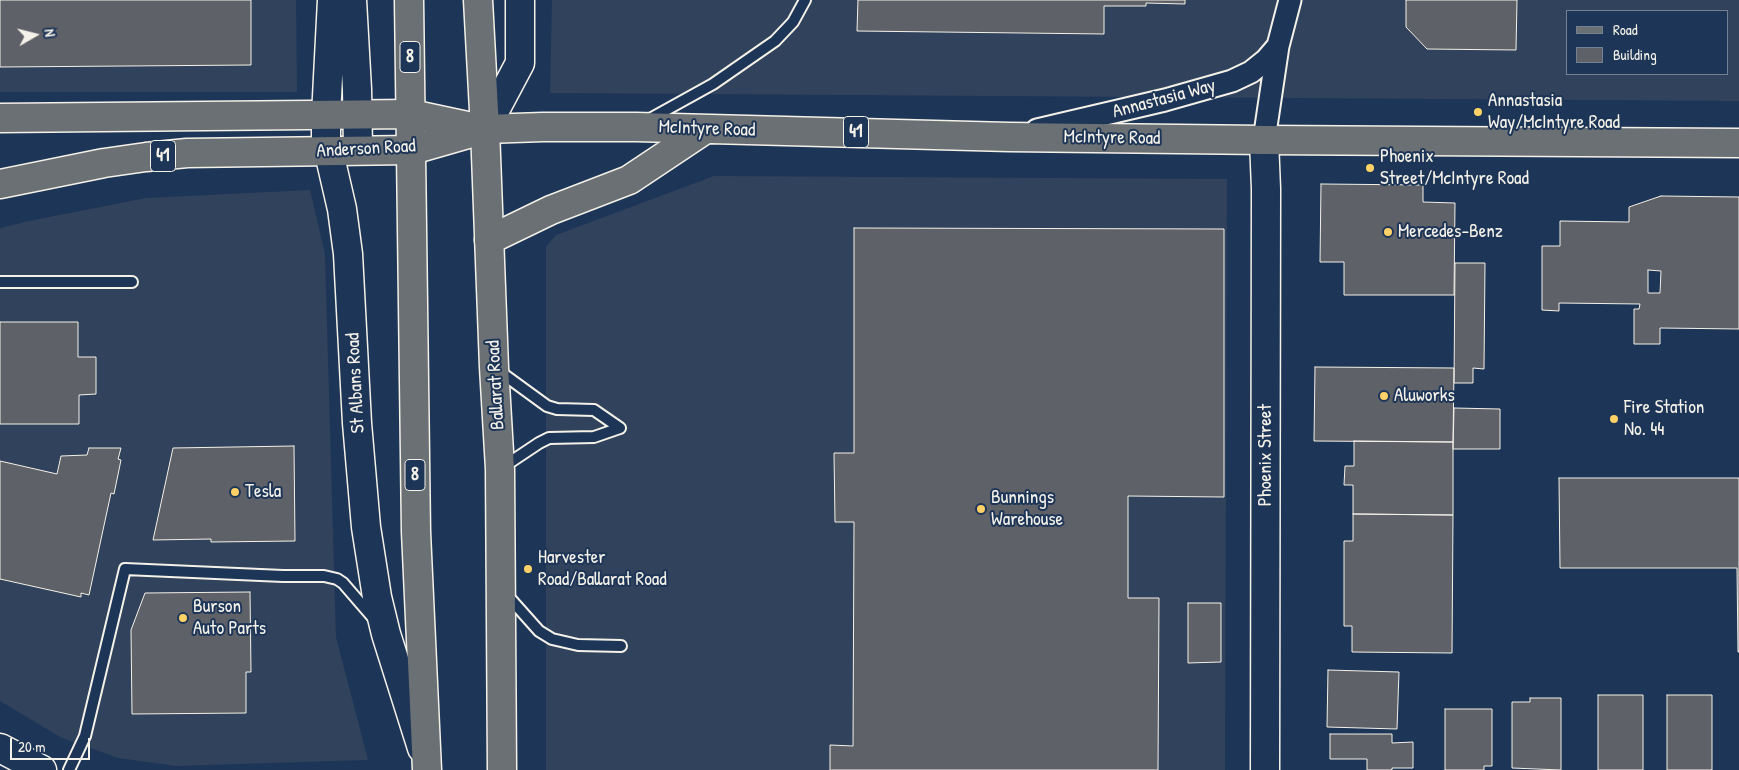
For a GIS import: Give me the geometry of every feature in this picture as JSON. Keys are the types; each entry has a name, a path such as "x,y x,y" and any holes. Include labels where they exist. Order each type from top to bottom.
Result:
{"main road":[{"name":"St Albans Road","path":"332,0 326,116 328,150 342,209 347,245 363,492 370,556 386,634 426,765"},
{"path":"352,0 358,150"},
{"name":"8","path":"409,0 416,532 426,765"},
{"name":"Ballarat Road","path":"478,0 500,469 502,770"},
{"path":"485,129 520,63 520,0"},
{"name":"Anderson Road","path":"0,118 411,114 485,129"},
{"name":"McIntyre Road","path":"485,129 636,127 1009,137 1739,143"},
{"name":"Anderson Road","path":"0,184 104,163 146,157 328,150 412,150 485,129"},
{"path":"489,240 551,210 629,180 704,130"},
{"name":"Phoenix Street","path":"1264,140 1266,189 1265,770"},
{"path":"0,748 42,770"}],"street":[{"name":"Annastasia Way","path":"1264,140 1278,46 1290,0"},
{"name":"Annastasia Way","path":"1009,137 1165,100 1232,81 1251,72 1266,60 1278,46"}],"lane":[{"path":"636,127 713,84 754,56 775,40 793,22 805,0"},
{"path":"0,282 132,282"},
{"path":"494,367 547,406 557,409 594,410 620,428 594,437 549,438 500,469"},
{"path":"69,770 85,736 125,569 283,576 318,575 337,579 352,591 386,634"},
{"path":"501,588 539,631 552,639 578,645 621,646"}],"shaded area":[{"path":"0,0 296,0 297,92 0,92"},
{"path":"552,0 1739,0 1739,101 550,93"},
{"path":"714,176 1227,179 1225,770 546,770 546,247 556,235"},
{"path":"310,190 325,254 336,637 368,760 176,766 118,758 60,737 0,701 0,228 146,198"}],"building":[{"path":"0,0 251,0 251,65 0,67"},
{"path":"858,0 1185,0 1185,4 1146,3 1146,6 1104,6 1104,34 857,31"},
{"path":"1406,0 1517,0 1516,50 1427,49 1406,27"},
{"name":"Mercedes-Benz","path":"1321,184 1423,185 1423,202 1455,203 1454,295 1344,295 1344,262 1320,262"},
{"path":"1661,196 1739,197 1739,329 1660,328 1660,344 1634,344 1634,309 1639,309 1640,304 1559,303 1559,311 1542,310 1542,246 1560,246 1560,221 1629,222 1629,207","holes":["1648,270 1661,271 1660,293 1648,293"]},
{"name":"Bunnings Warehouse","path":"854,228 1224,229 1224,497 1128,496 1128,598 1159,598 1158,770 830,770 830,745 853,746 854,522 835,522 834,453 854,453"},
{"path":"1455,263 1485,263 1484,369 1473,368 1473,383 1454,383"},
{"path":"0,322 78,322 78,357 96,357 96,394 79,395 79,424 0,424"},
{"name":"Aluworks","path":"1315,367 1454,368 1453,442 1314,441"},
{"path":"1454,408 1500,409 1500,449 1453,449"},
{"path":"1354,441 1453,442 1453,515 1353,514 1353,485 1344,485 1345,466 1354,466"},
{"path":"294,446 295,541 211,542 211,539 153,540 173,448"},
{"path":"89,448 121,448 118,459 121,460 114,494 111,493 89,595 81,593 81,597 0,579 0,461 57,474 61,456 87,455"},
{"path":"1559,478 1739,478 1739,652 1737,568 1560,568"},
{"path":"1353,514 1453,515 1452,653 1352,652 1352,626 1344,626 1344,541 1353,541"},
{"path":"250,592 251,672 246,672 246,713 132,714 131,630 145,593"},
{"path":"1188,603 1221,603 1221,662 1188,663"},
{"path":"1328,670 1399,672 1397,729 1327,727"},
{"path":"1598,695 1643,695 1643,770 1598,770"},
{"path":"1667,695 1712,695 1712,770 1667,770"},
{"path":"1530,698 1561,698 1561,770 1512,768 1512,702 1530,702"},
{"path":"1445,709 1492,709 1492,766 1484,766 1484,770 1445,770"},
{"path":"1330,734 1392,734 1392,743 1413,742 1413,768 1367,770 1367,759 1330,759"}],"place":[{"name":"Annastasia Way/McIntyre Road","path":"1478,112"},
{"name":"Phoenix Street/McIntyre Road","path":"1370,168"},
{"name":"Mercedes-Benz","path":"1388,232"},
{"name":"Aluworks","path":"1384,396"},
{"name":"Fire Station No. 44","path":"1614,419"},
{"name":"Tesla","path":"235,492"},
{"name":"Bunnings Warehouse","path":"981,509"},
{"name":"Harvester Road/Ballarat Road","path":"528,569"},
{"name":"Burson Auto Parts","path":"183,618"}]}
